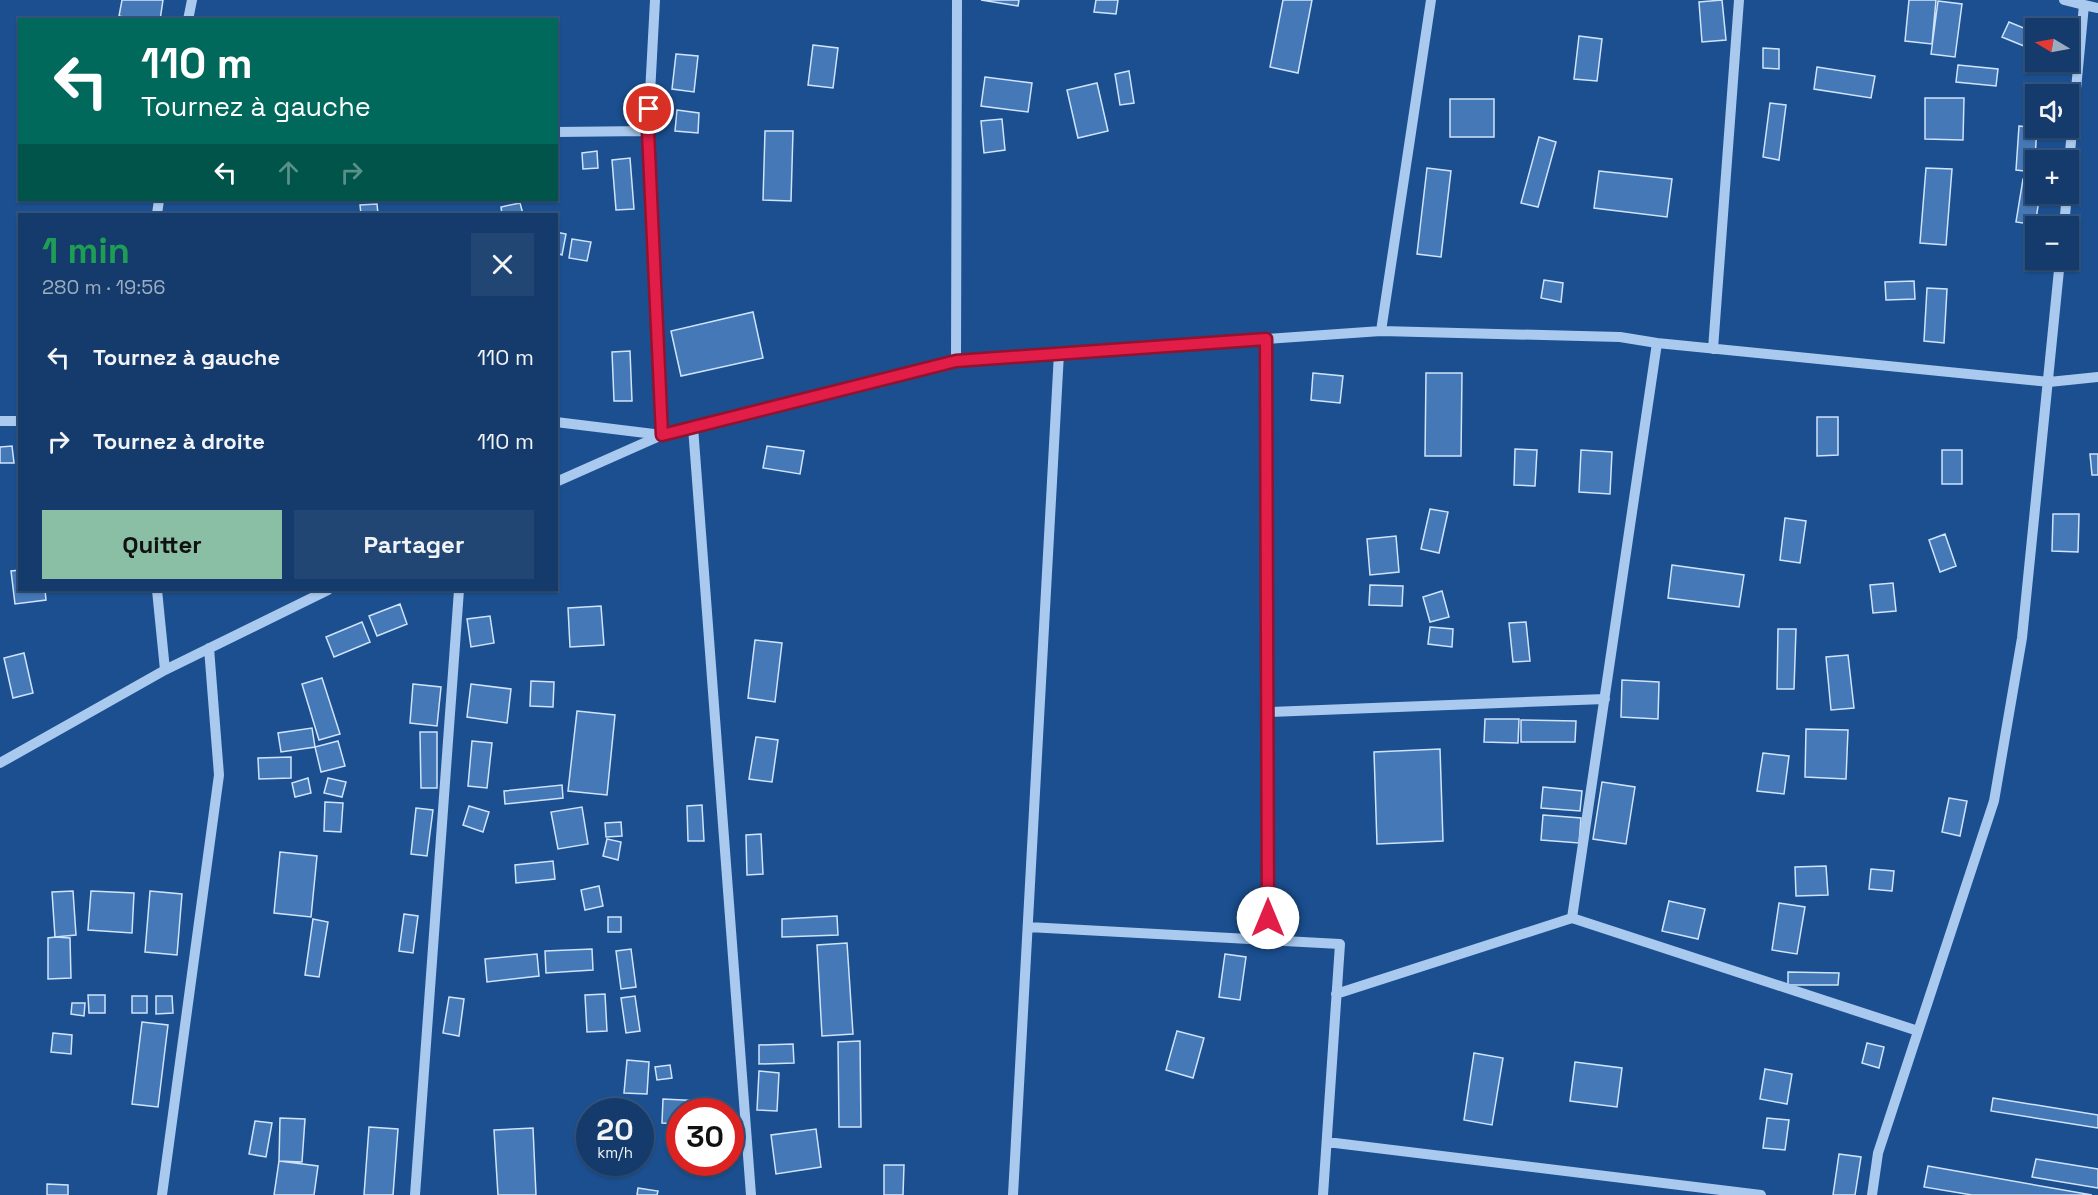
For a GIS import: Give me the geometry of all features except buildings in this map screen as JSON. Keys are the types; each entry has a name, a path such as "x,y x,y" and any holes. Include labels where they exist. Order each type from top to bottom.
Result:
{"street":[{"path":"188,18 192,0"},
{"path":"656,0 648,131 662,435"},
{"path":"956,361 957,0"},
{"path":"1381,331 1431,0"},
{"path":"1713,349 1739,0"},
{"path":"2064,0 2098,8"},
{"path":"2070,150 2084,5"},
{"path":"558,132 648,131"},
{"path":"1872,1195 1878,1153 1994,801 2022,638 2059,270"},
{"path":"558,481 662,435 956,361 1381,331 1620,337 1713,349 2049,382 2098,377"},
{"path":"1266,339 1268,941"},
{"path":"1572,918 1657,343"},
{"path":"1013,1195 1059,353"},
{"path":"0,421 18,421"},
{"path":"558,422 662,435"},
{"path":"693,428 751,1195"},
{"path":"157,591 165,669"},
{"path":"0,763 165,669 326,591"},
{"path":"415,1195 459,591"},
{"path":"162,1195 219,775 209,648"},
{"path":"1267,712 1605,699"},
{"path":"1336,994 1572,918 1918,1031"},
{"path":"1028,927 1340,944 1323,1195"},
{"path":"1327,1142 1761,1195"}],"route":[{"path":"649,109 648,131 662,435 956,361 1266,339 1268,918"}]}
